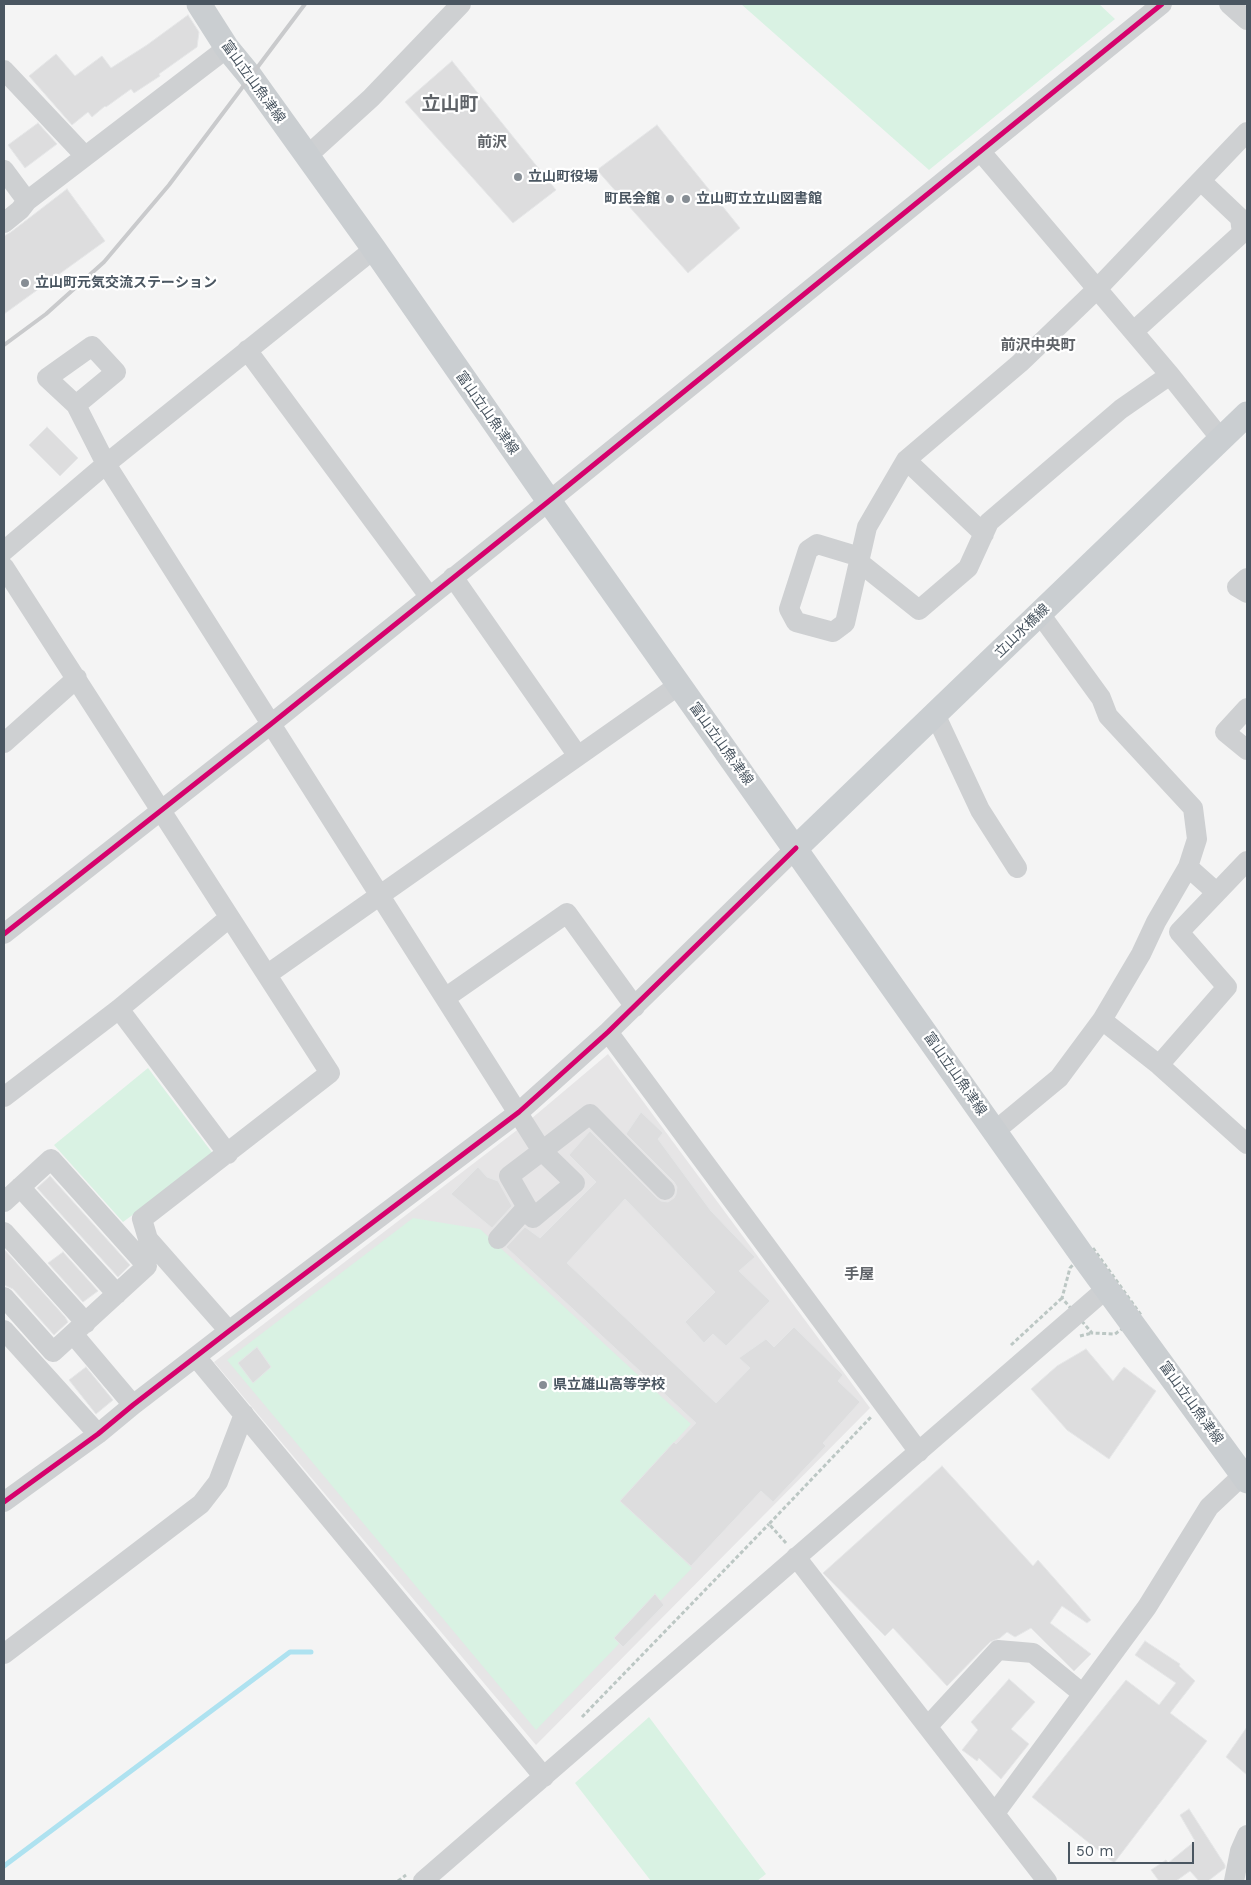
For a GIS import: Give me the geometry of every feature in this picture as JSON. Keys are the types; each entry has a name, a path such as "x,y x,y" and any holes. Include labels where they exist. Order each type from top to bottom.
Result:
{"main road":[{"name":"富山立山魚津線","path":"198,4 227,48 374,249 549,501 1106,1289 1245,1478"},
{"name":"立山水橋線","path":"796,848 1247,414"}],"street":[{"path":"307,156 371,98 461,4"},
{"path":"4,934 271,724 549,501 1162,4"},
{"path":"1229,4 1247,20"},
{"path":"4,223 20,210 27,201 227,48"},
{"path":"4,70 85,156"},
{"path":"1170,375 1121,408 989,522 968,568 919,610 859,560 867,527 906,460 1020,363 1097,289 1247,132"},
{"path":"981,152 1134,331 1222,439"},
{"path":"4,170 27,201"},
{"path":"1134,331 1242,233 1240,218 1201,180"},
{"path":"4,551 106,464 374,249"},
{"path":"247,350 429,596"},
{"path":"76,405 106,464 542,1151 575,1183 533,1218 509,1176 542,1151 590,1114 665,1190"},
{"path":"906,460 984,534"},
{"path":"4,567 330,1073 142,1219 148,1239 230,1331"},
{"path":"453,577 578,756"},
{"path":"1247,578 1237,588 1247,593"},
{"path":"995,1131 1060,1078 1102,1020 1141,954 1156,922 1188,866 1197,839 1193,808 1108,716 1101,698 1040,614"},
{"path":"4,743 77,678"},
{"path":"268,974 679,685"},
{"path":"1247,708 1225,732 1247,750"},
{"path":"935,714 980,810 1017,868"},
{"path":"4,1502 98,1434 132,1405 518,1112 635,1007 796,848"},
{"path":"1159,1065 1227,987 1179,932 1247,861"},
{"path":"1188,866 1216,892"},
{"path":"445,998 567,913 635,1007"},
{"path":"4,1097 119,1009 229,918"},
{"path":"119,1009 228,1154"},
{"path":"1102,1020 1159,1065 1247,1144"},
{"path":"608,1032 919,1452"},
{"path":"4,1202 50,1159 148,1266 53,1352 4,1297"},
{"path":"20,1187 117,1294"},
{"path":"498,1239 527,1207"},
{"path":"4,1232 80,1328 132,1405"},
{"path":"434,1878 792,1551 919,1452 1106,1289"},
{"path":"4,1330 98,1434"},
{"path":"196,1357 544,1777"},
{"path":"4,1654 201,1504 218,1482 244,1414"},
{"path":"995,1813 1147,1607 1209,1508 1245,1478"},
{"path":"792,1551 1047,1881"},
{"path":"928,1726 998,1650 1033,1653 1083,1694"},
{"path":"1234,1881 1240,1850 1247,1835"}],"path":[{"path":"582,1717 883,1404"},
{"path":"769,1524 792,1551"}],"shaded area":[{"name":"県立雄山高等学校","path":"608,1054 870,1408 536,1745 214,1362 525,1124"}],"green space":[{"path":"741,4 1099,4 1115,19 929,170"},
{"path":"148,1068 214,1155 123,1222 54,1145"},
{"path":"413,1218 480,1229 691,1424 620,1501 692,1568 536,1730 227,1360"},
{"path":"649,1717 766,1874 757,1881 651,1881 575,1783"}],"building":[{"path":"188,15 199,32 197,47 159,74 160,76 134,93 131,89 92,117 88,112 72,125 29,76 56,54 75,76 102,56 111,68"},
{"name":"立山町役場","path":"452,61 556,190 513,223 405,102"},
{"path":"38,123 57,144 25,168 8,145"},
{"name":"町民会館","path":"657,125 740,228 688,273 597,170"},
{"name":"立山町元気交流ステーション","path":"67,189 105,241 4,314 4,236"},
{"path":"47,427 78,458 60,476 29,445"},
{"path":"641,1112 663,1133 658,1139 711,1211 755,1257 739,1271 770,1301 726,1346 713,1334 704,1343 685,1322 715,1292 625,1199 567,1263 716,1403 750,1368 739,1358 766,1339 774,1347 794,1327 843,1375 838,1381 860,1402 823,1443 826,1446 773,1502 761,1491 691,1566 620,1501 674,1442 676,1444 696,1423 506,1247 525,1227 540,1238 596,1182 569,1155 590,1131 657,1198 668,1202 674,1198 677,1187 674,1182 626,1134"},
{"path":"478,1167 487,1177 498,1181 512,1206 492,1228 451,1194"},
{"path":"50,1176 130,1265 118,1277 37,1188"},
{"path":"4,1249 68,1322 54,1335 13,1289 4,1285"},
{"path":"63,1252 98,1291 83,1302 48,1263"},
{"path":"257,1347 271,1367 253,1383 238,1363"},
{"path":"1086,1349 1113,1381 1124,1367 1156,1391 1109,1459 1067,1430 1031,1389 1057,1366"},
{"path":"86,1367 113,1400 96,1414 69,1380"},
{"path":"942,1466 1033,1566 1038,1560 1091,1620 1087,1623 1062,1606 1050,1623 1091,1654 1074,1671 1031,1628 1015,1637 1007,1632 1000,1638 990,1642 947,1686 893,1628 885,1636 823,1573"},
{"path":"655,1594 664,1605 623,1647 614,1638"},
{"path":"1145,1641 1180,1664 1179,1666 1195,1681 1170,1713 1207,1741 1114,1863 1032,1797 1126,1680 1159,1705 1176,1683 1135,1655"},
{"path":"1009,1679 1035,1702 1011,1729 1029,1744 1001,1779 979,1758 977,1761 962,1750 978,1730 971,1722"},
{"path":"1247,1727 1247,1775 1226,1757"},
{"path":"1189,1809 1225,1865 1225,1868 1208,1881 1199,1881 1190,1871 1176,1881 1159,1881 1151,1870 1166,1860 1168,1863 1195,1841 1180,1815"}],"waterway":[{"path":"4,1866 290,1652 311,1652"}],"railway":[{"path":"4,345 46,314 104,262 169,185 305,4"}],"cycle path":[{"path":"4,934 271,724 549,501 1162,4"},
{"path":"4,1502 98,1434 229,1331 519,1112 608,1032 796,848"}],"place":[{"name":"立山町役場","path":"518,177"},
{"name":"町民会館","path":"670,199"},
{"name":"立山町立立山図書館","path":"686,199"},
{"name":"立山町元気交流ステーション","path":"25,283"},
{"name":"県立雄山高等学校","path":"543,1385"}],"district":[{"name":"立山町","path":"450,104"},
{"name":"前沢","path":"492,143"},
{"name":"前沢中央町","path":"1038,346"},
{"name":"手屋","path":"859,1275"}]}
